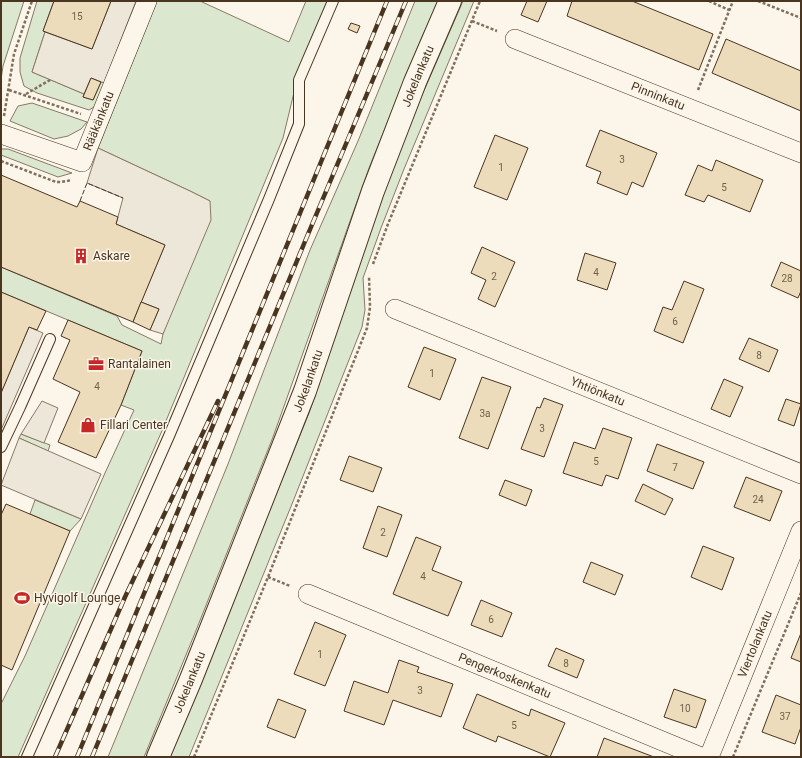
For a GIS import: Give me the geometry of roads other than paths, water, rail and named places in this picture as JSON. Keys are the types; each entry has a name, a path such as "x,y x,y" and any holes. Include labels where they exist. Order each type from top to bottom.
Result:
{"street":[{"name":"Rääkänkatu","path":"2,128 82,162 147,1"},
{"name":"Jokelankatu","path":"158,757 191,679 305,391 373,191 415,82 450,1"},
{"name":"Pinninkatu","path":"515,39 801,153"},
{"name":"Yhtiönkatu","path":"395,309 801,474"},
{"name":"Viertolankatu","path":"709,757 801,531"},
{"name":"Pengerkoskenkatu","path":"308,594 701,757"}],"lane":[{"path":"27,757 169,436 272,192 299,124 299,80 333,2"},
{"path":"1,447 50,339"}],"railway":[{"path":"77,757 387,1"},
{"path":"92,757 406,1"},
{"path":"55,757 125,597 218,401"}],"place":[{"name":"Askare","path":"81,256"},
{"name":"Rantalainen","path":"96,364"},
{"name":"Fillari Center","path":"88,425"},
{"name":"Hyvigolf Lounge","path":"22,598"}]}
